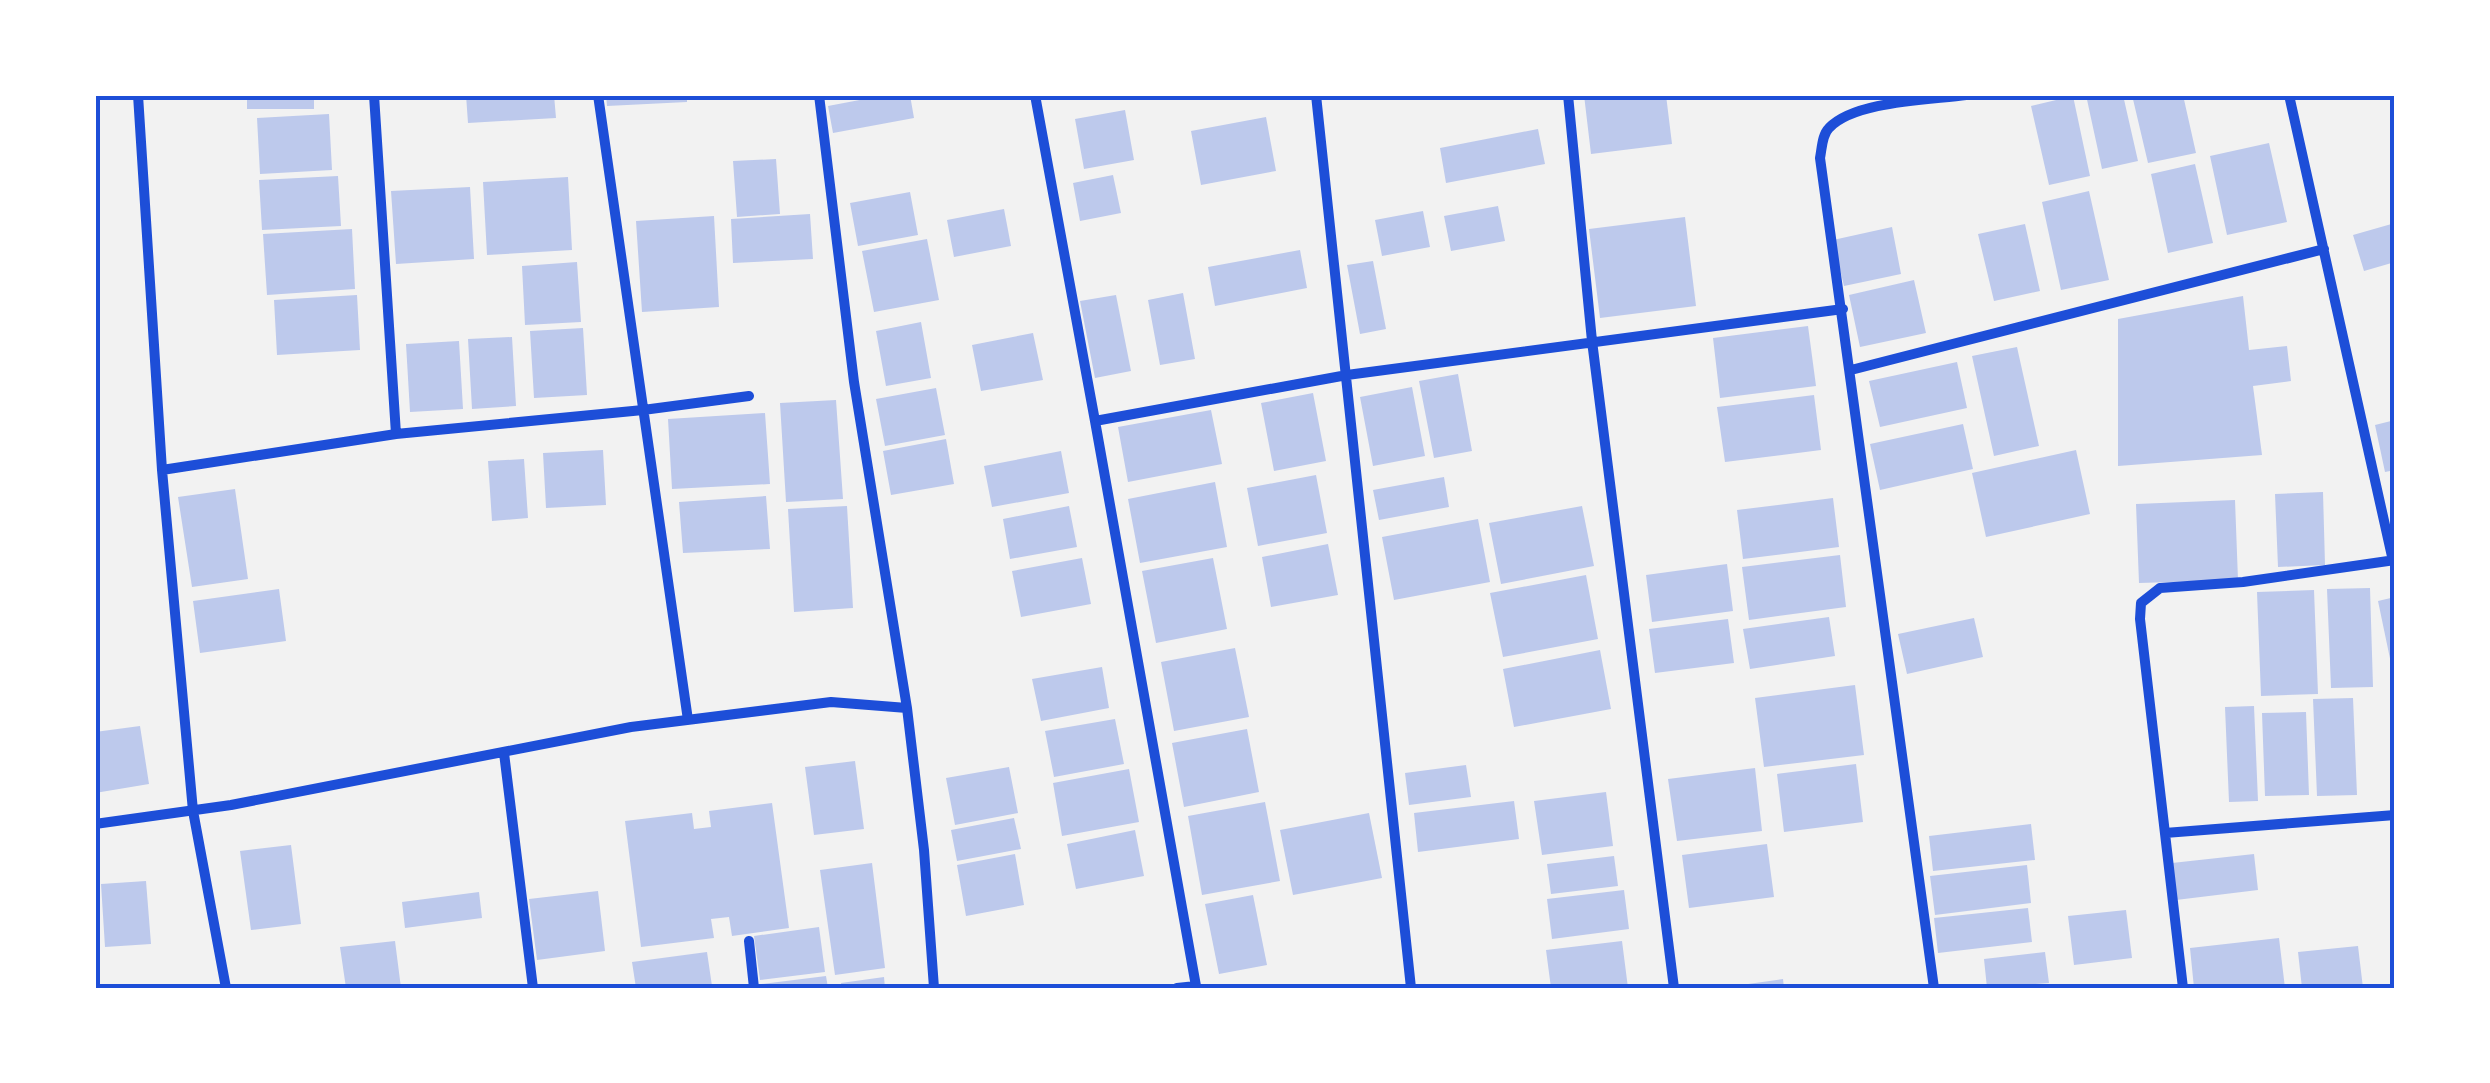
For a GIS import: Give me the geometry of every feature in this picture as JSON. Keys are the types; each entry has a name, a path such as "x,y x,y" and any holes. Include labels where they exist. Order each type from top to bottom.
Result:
{"street":[{"path":"138,95 162,470 193,811 226,988"},
{"path":"374,95 396,434"},
{"path":"598,95 688,720"},
{"path":"819,95 854,382 907,708 924,850 934,988"},
{"path":"1036,95 1196,986 1177,988"},
{"path":"1316,95 1412,988"},
{"path":"1568,95 1592,341 1674,988"},
{"path":"1934,988 1820,158 1826,131 1845,115 1966,95"},
{"path":"2183,988 2141,603 2146,595 2160,588 2243,582 2394,560 2289,95"},
{"path":"1852,370 2324,249"},
{"path":"1095,420 1348,375 1843,309"},
{"path":"162,470 396,434 749,396"},
{"path":"95,824 193,811 631,727 831,702 907,708"},
{"path":"504,753 533,988"},
{"path":"2165,833 2395,815"},
{"path":"749,941 754,988"}],"building":[{"path":"247,95 314,95 314,109 247,109"},
{"path":"466,95 554,95 556,118 468,123"},
{"path":"606,95 687,95 687,102 607,106"},
{"path":"886,95 910,95 914,118 833,133 828,106"},
{"path":"1584,95 1666,95 1672,144 1591,154"},
{"path":"2086,95 2123,95 2138,161 2102,169"},
{"path":"2132,95 2183,95 2196,153 2148,163"},
{"path":"2073,96 2090,176 2049,185 2031,106"},
{"path":"1125,110 1134,160 1084,169 1075,119"},
{"path":"329,114 332,170 260,174 257,118"},
{"path":"1266,117 1276,171 1201,185 1191,131"},
{"path":"1538,129 1545,164 1446,183 1440,148"},
{"path":"2269,143 2287,222 2227,235 2210,156"},
{"path":"776,159 780,214 737,217 733,161"},
{"path":"2195,164 2213,243 2168,253 2151,174"},
{"path":"1113,175 1121,213 1080,221 1073,183"},
{"path":"338,176 341,226 262,230 259,180"},
{"path":"568,177 572,250 487,255 483,182"},
{"path":"470,187 474,259 396,264 391,191"},
{"path":"2089,191 2109,280 2061,290 2042,202"},
{"path":"910,192 918,235 858,246 850,203"},
{"path":"1498,206 1505,241 1451,251 1444,216"},
{"path":"1004,209 1011,246 954,257 947,220"},
{"path":"1423,211 1430,247 1382,256 1375,220"},
{"path":"810,214 813,259 733,263 731,219"},
{"path":"714,216 719,307 642,312 636,221"},
{"path":"1685,217 1696,306 1600,318 1589,229"},
{"path":"2395,223 2395,262 2364,271 2353,235"},
{"path":"2025,224 2040,291 1994,301 1978,234"},
{"path":"1892,227 1901,274 1844,286 1833,240"},
{"path":"352,229 355,289 267,295 263,234"},
{"path":"927,239 939,300 874,312 862,251"},
{"path":"1300,250 1307,288 1215,306 1208,267"},
{"path":"1373,261 1386,329 1360,334 1347,265"},
{"path":"577,262 581,322 525,325 522,266"},
{"path":"1914,280 1926,333 1860,347 1849,295"},
{"path":"1183,293 1195,359 1160,365 1148,300"},
{"path":"357,295 360,350 277,355 274,300"},
{"path":"1116,295 1131,371 1095,378 1080,301"},
{"path":"2243,296 2249,350 2287,346 2291,381 2253,386 2262,455 2118,466 2118,319"},
{"path":"921,322 931,378 886,386 876,331"},
{"path":"1808,326 1816,386 1720,398 1713,338"},
{"path":"583,328 587,395 534,398 530,331"},
{"path":"1033,333 1043,380 981,391 972,345"},
{"path":"512,337 516,406 472,409 468,339"},
{"path":"459,341 463,409 410,412 406,344"},
{"path":"2017,347 2039,446 1994,456 1972,356"},
{"path":"1957,362 1967,408 1880,427 1869,381"},
{"path":"1458,374 1472,451 1434,458 1419,381"},
{"path":"1412,387 1425,456 1373,466 1360,397"},
{"path":"936,388 945,435 885,446 876,399"},
{"path":"1313,393 1326,461 1274,471 1261,403"},
{"path":"1814,395 1821,450 1725,462 1717,407"},
{"path":"836,400 843,499 786,502 780,403"},
{"path":"1211,410 1222,464 1128,482 1118,427"},
{"path":"765,413 770,484 672,489 668,419"},
{"path":"2395,420 2395,470 2385,472 2375,425"},
{"path":"1963,424 1973,469 1880,490 1870,444"},
{"path":"946,439 954,484 891,495 883,451"},
{"path":"603,450 606,505 546,508 543,453"},
{"path":"2076,450 2090,514 1986,537 1972,473"},
{"path":"1061,451 1069,493 992,507 984,466"},
{"path":"524,459 528,518 492,521 488,461"},
{"path":"1316,475 1327,533 1258,546 1247,488"},
{"path":"1444,477 1449,507 1379,520 1373,490"},
{"path":"1215,482 1227,547 1140,563 1128,499"},
{"path":"235,489 248,579 192,587 178,497"},
{"path":"2323,492 2325,565 2278,567 2275,494"},
{"path":"766,496 770,549 683,553 679,502"},
{"path":"1833,498 1839,547 1743,559 1737,510"},
{"path":"2235,500 2238,580 2139,583 2136,504"},
{"path":"847,506 853,608 794,612 788,509"},
{"path":"1069,506 1077,547 1010,559 1003,519"},
{"path":"1582,506 1594,566 1501,584 1489,523"},
{"path":"1478,519 1490,582 1394,600 1382,537"},
{"path":"1328,544 1338,595 1271,607 1262,557"},
{"path":"1840,555 1846,607 1749,620 1742,567"},
{"path":"1082,558 1091,604 1021,617 1012,571"},
{"path":"1213,558 1227,629 1156,643 1142,571"},
{"path":"1727,564 1733,611 1652,622 1646,575"},
{"path":"1586,575 1598,639 1503,657 1490,593"},
{"path":"2370,588 2373,687 2331,688 2327,589"},
{"path":"279,589 286,641 200,653 193,601"},
{"path":"2314,590 2318,694 2261,696 2257,592"},
{"path":"2395,597 2395,673 2393,673 2378,601"},
{"path":"1829,617 1835,656 1750,669 1743,629"},
{"path":"1974,618 1983,657 1907,674 1898,634"},
{"path":"1728,619 1734,663 1655,673 1649,629"},
{"path":"1235,648 1249,717 1174,731 1161,662"},
{"path":"1600,650 1611,709 1514,727 1503,669"},
{"path":"1102,667 1109,708 1041,721 1032,679"},
{"path":"1855,685 1864,755 1764,767 1755,698"},
{"path":"2353,698 2357,795 2317,796 2313,699"},
{"path":"2254,706 2258,801 2229,802 2225,707"},
{"path":"2306,712 2309,795 2265,796 2262,713"},
{"path":"1115,719 1124,764 1054,777 1045,731"},
{"path":"140,726 149,784 95,793 95,732"},
{"path":"1247,729 1259,792 1184,807 1172,743"},
{"path":"855,761 864,829 814,835 805,767"},
{"path":"1856,764 1863,822 1784,832 1777,774"},
{"path":"1466,765 1471,797 1409,805 1405,773"},
{"path":"1009,767 1018,813 955,825 946,778"},
{"path":"1755,768 1762,831 1677,841 1668,779"},
{"path":"1129,769 1139,822 1062,836 1053,783"},
{"path":"1606,792 1613,846 1542,855 1534,801"},
{"path":"1514,801 1519,839 1418,852 1414,813"},
{"path":"1265,802 1280,881 1202,895 1188,816"},
{"path":"772,803 789,928 732,936 729,917 711,919 714,938 641,947 625,821 692,813 694,829 711,827 709,811"},
{"path":"1369,813 1382,878 1293,895 1280,830"},
{"path":"1014,818 1021,849 957,861 951,830"},
{"path":"2031,824 2035,860 1933,871 1929,836"},
{"path":"1135,830 1144,876 1076,889 1067,844"},
{"path":"1767,844 1774,897 1689,908 1682,855"},
{"path":"291,845 301,924 251,930 240,851"},
{"path":"1015,854 1024,905 966,916 957,865"},
{"path":"2254,854 2258,890 2176,900 2172,863"},
{"path":"1614,856 1618,886 1551,894 1547,864"},
{"path":"872,863 885,968 835,975 820,870"},
{"path":"2027,865 2031,903 1935,915 1930,876"},
{"path":"146,881 151,944 105,947 101,884"},
{"path":"1624,890 1629,929 1552,939 1547,899"},
{"path":"598,891 605,951 537,960 529,899"},
{"path":"479,892 482,918 405,928 402,902"},
{"path":"1253,895 1267,965 1219,974 1205,904"},
{"path":"2028,908 2032,942 1938,953 1934,918"},
{"path":"2126,910 2132,958 2074,965 2068,916"},
{"path":"819,927 825,972 760,980 754,936"},
{"path":"2279,938 2285,988 2194,988 2190,948"},
{"path":"395,941 401,988 346,988 340,947"},
{"path":"1622,941 1628,988 1551,988 1546,950"},
{"path":"2358,946 2363,988 2302,988 2298,952"},
{"path":"707,952 712,986 636,988 632,962"},
{"path":"2045,952 2049,983 1987,988 1984,959"},
{"path":"826,976 828,988 762,988 761,984"},
{"path":"884,977 885,988 842,988 841,983"},
{"path":"1783,979 1784,988 1734,988 1734,986"}]}
